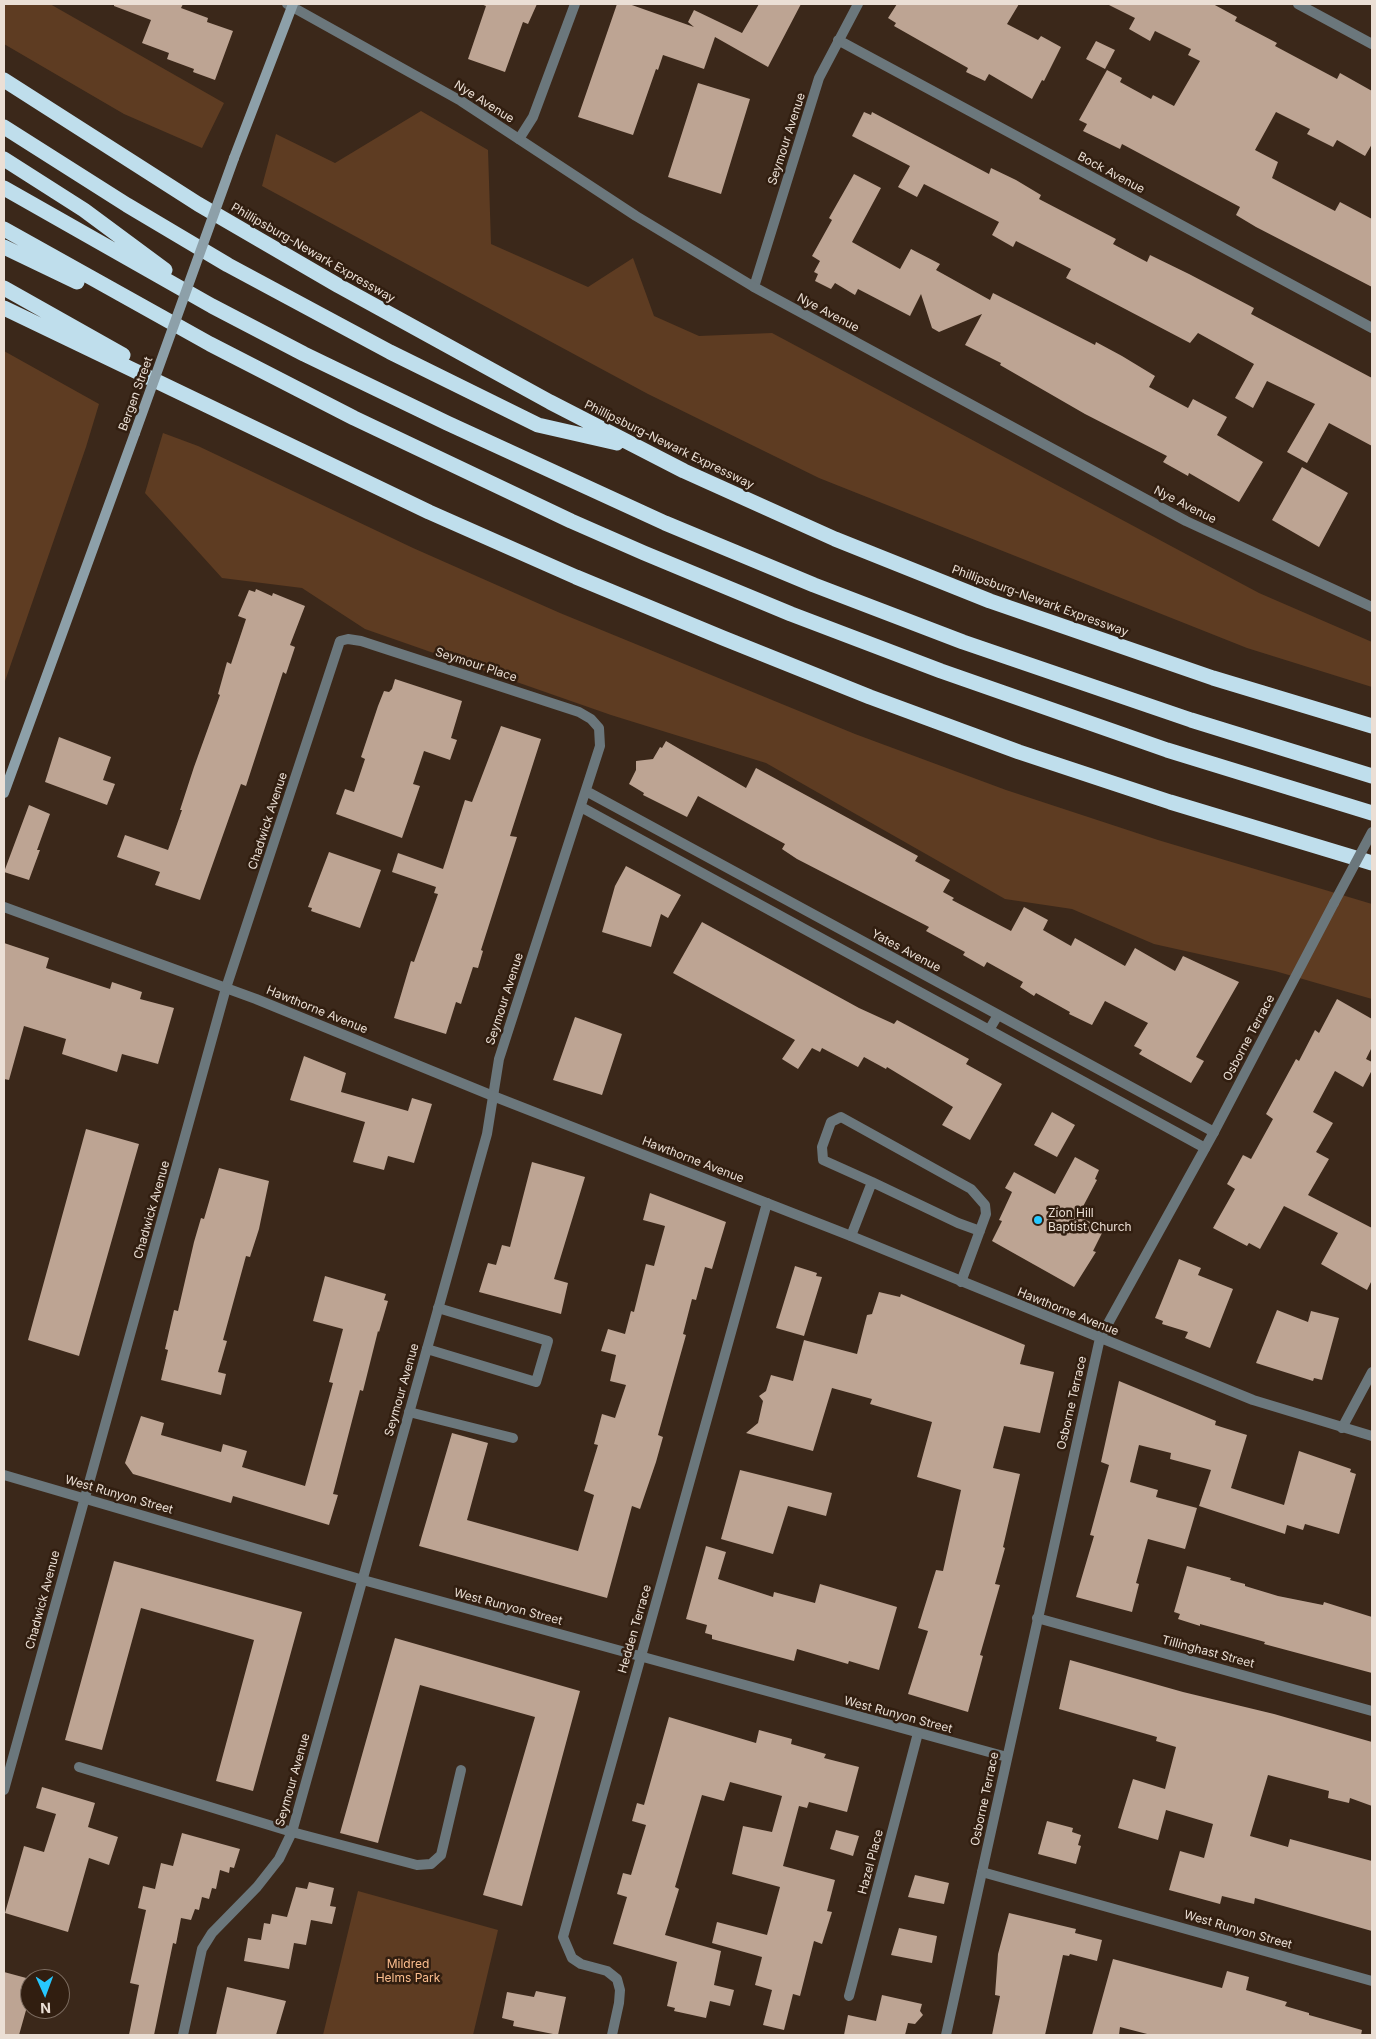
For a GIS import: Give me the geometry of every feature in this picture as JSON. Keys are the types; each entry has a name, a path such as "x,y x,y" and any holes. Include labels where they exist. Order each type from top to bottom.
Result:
{"highway":[{"name":"Phillipsburg-Newark Expressway","path":"4,80 198,204 339,286 638,448 835,539 990,601 1213,678 1372,726"},
{"path":"4,127 127,205 228,265 419,367 538,425 638,448"},
{"path":"4,159 84,210 212,306"},
{"path":"4,188 212,306 374,388 574,483 664,523 963,642 1105,692 1372,776"},
{"path":"4,229 139,306 250,364 425,453 571,521 791,614 907,659 1091,725 1372,813"},
{"path":"4,246 250,364"},
{"path":"4,288 224,413"},
{"path":"4,308 397,497 576,577 861,693 945,726 1102,780 1372,863"}],"main road":[{"name":"Bergen Street","path":"4,793 291,5"}],"street":[{"path":"519,139 533,118 575,4"},
{"name":"Seymour Avenue","path":"754,287 820,78 858,4"},
{"path":"1298,4 1372,44"},
{"name":"Nye Avenue","path":"291,5 461,101 636,216 754,287 1186,521 1372,607"},
{"name":"Bock Avenue","path":"838,40 1372,328"},
{"name":"Seymour Place","path":"340,642 348,639 361,641 579,712 591,719 599,728"},
{"name":"Chadwick Avenue","path":"4,1790 226,988 340,642"},
{"name":"Seymour Avenue","path":"183,2035 202,1949 212,1932 257,1887 279,1859 292,1832 487,1134 499,1059 600,746 599,728"},
{"name":"Yates Avenue","path":"586,791 1214,1132"},
{"path":"581,807 1205,1148"},
{"name":"Osborne Terrace","path":"946,2035 1100,1338 1214,1132 1372,832"},
{"name":"Hawthorne Avenue","path":"4,907 226,988 493,1096 851,1236 1252,1400 1372,1436"},
{"path":"795,924 803,909"},
{"path":"989,1030 998,1015"},
{"path":"961,1282 980,1231 986,1214 985,1205 971,1189 841,1117 831,1122 822,1147 823,1160 958,1223 980,1231"},
{"path":"851,1236 872,1182"},
{"name":"Hedden Terrace","path":"612,2035 619,2003 620,1990 617,1979 607,1971 581,1964 572,1958 563,1937 767,1203"},
{"path":"427,1349 536,1382 548,1341 438,1308"},
{"path":"1342,1428 1372,1372"},
{"path":"408,1412 513,1438"},
{"name":"West Runyon Street","path":"4,1475 363,1580 1007,1757"},
{"name":"Tillinghast Street","path":"1037,1618 1372,1711"},
{"name":"Hazel Place","path":"849,1996 918,1733"},
{"path":"79,1767 292,1832 417,1865 431,1864 441,1855 461,1770"},
{"name":"West Runyon Street","path":"982,1872 1372,1981"}],"green space":[{"path":"4,4 50,4 224,103 202,148 124,114 4,44"},
{"path":"421,111 488,150 491,244 588,287 633,258 654,316 699,336 772,333 1259,593 1372,642 1372,687 1247,648 819,478 648,394 262,186 276,134 335,163"},
{"path":"4,351 99,404 86,447 4,684"},
{"path":"163,433 198,446 413,548 560,613 855,734 1006,790 1158,840 1372,904 1372,999 1275,971 1154,944 1072,909 1005,899 766,763 611,715 365,629 302,588 222,578 145,493"},
{"name":"Mildred Helms Park","path":"358,1891 498,1930 473,2035 323,2035"}],"building":[{"path":"114,4 183,4 181,8 208,18 207,22 233,31 215,80 193,72 194,69 167,59 169,53 142,43 151,20 114,6"},
{"path":"481,4 537,4 528,24 523,22 505,72 468,59 486,6"},
{"path":"617,4 629,4 694,27 688,22 694,10 742,33 759,4 801,4 768,67 715,37 704,69 663,55 658,70 656,69 633,135 578,117"},
{"path":"897,4 1019,4 1007,24 1038,40 1041,36 1061,47 1044,81 1042,80 1032,99 989,74 985,81 966,72 968,68 894,26 896,23 888,18"},
{"path":"1107,4 1213,4 1237,17 1235,21 1277,43 1275,46 1337,79 1340,73 1372,91 1372,144 1365,156 1337,140 1333,147 1307,134 1310,129 1276,112 1255,150 1278,162 1272,178 1335,211 1340,202 1372,219 1372,287 1236,215 1240,207 1122,144 1120,149 1083,131 1087,124 1079,120 1107,70 1122,78 1120,82 1151,99 1153,95 1174,106 1200,61 1188,55 1191,49 1155,31 1150,41 1129,29 1135,18"},
{"path":"1096,41 1115,50 1105,69 1086,59"},
{"path":"698,83 750,99 721,194 668,177"},
{"path":"864,112 871,115 872,112 989,174 991,168 1016,180 1041,195 1039,199 1116,239 1113,244 1147,262 1150,255 1189,274 1254,308 1251,314 1372,378 1372,446 1329,423 1307,463 1287,452 1315,404 1267,381 1253,408 1235,398 1254,364 1198,333 1190,343 1066,278 1071,269 1016,241 1013,247 992,235 999,222 924,184 917,197 898,187 910,166 852,136"},
{"path":"854,174 881,188 852,242 900,269 911,249 940,264 936,270 990,300 993,293 1095,345 1096,342 1122,356 1155,376 1149,387 1188,408 1193,399 1227,417 1217,435 1263,462 1239,502 1189,473 1188,476 1163,462 1167,456 1085,414 1000,365 1001,363 965,345 982,314 939,332 932,328 921,294 910,316 858,289 855,295 835,283 831,289 815,281 818,274 814,272 820,261 812,256 832,220 829,218"},
{"path":"1302,467 1348,493 1319,547 1272,520"},
{"path":"256,589 272,596 273,593 305,606 290,645 295,647 286,674 283,672 246,786 241,784 200,900 155,885 160,872 117,857 125,835 168,850 194,767 220,695 218,694 227,662 231,664 246,619 238,616 249,590 255,592"},
{"path":"395,679 462,701 451,738 457,740 450,760 424,751 413,784 420,786 402,838 336,814 345,789 354,792 365,759 361,757 378,706 384,691 389,692 392,689"},
{"path":"501,726 541,739 510,836 517,837 481,950 483,951 478,968 473,967 461,1004 456,1002 446,1034 394,1018 411,961 414,962 438,894 434,893 436,887 392,872 398,853 443,869 465,800 472,802"},
{"path":"59,737 111,757 103,780 115,784 107,805 45,782"},
{"path":"666,741 746,788 756,768 918,856 915,861 950,880 943,892 954,898 952,900 1011,931 1024,907 1048,920 1043,930 1071,946 1075,938 1125,966 1135,948 1175,971 1183,956 1239,982 1196,1057 1204,1061 1191,1083 1139,1054 1142,1050 1134,1046 1148,1023 1105,1001 1092,1025 1069,1014 1070,1012 1036,993 1034,996 1020,987 1023,982 987,962 984,967 963,955 965,952 926,931 929,927 797,859 782,849 785,844 698,796 687,817 643,795 644,793 629,784 636,770 636,761 653,759"},
{"path":"29,805 50,814 29,880 4,872"},
{"path":"329,852 381,870 360,928 311,911 312,908 308,907"},
{"path":"626,866 681,895 668,918 661,914 651,947 602,932 615,886"},
{"path":"702,922 859,1008 894,1024 897,1020 923,1034 969,1059 966,1064 1002,1084 970,1140 942,1125 953,1107 887,1067 886,1069 864,1057 858,1067 822,1048 820,1052 812,1048 798,1069 782,1059 795,1040 673,973"},
{"path":"4,943 49,958 46,968 110,989 112,982 142,992 140,999 174,1008 158,1064 122,1054 117,1072 62,1054 66,1039 24,1026 9,1080 4,1079"},
{"path":"1337,999 1372,1019 1372,1047 1366,1059 1372,1062 1372,1070 1363,1087 1335,1071 1313,1112 1333,1123 1316,1152 1329,1159 1308,1195 1372,1228 1372,1280 1367,1290 1321,1264 1338,1233 1284,1206 1260,1249 1249,1243 1247,1246 1213,1228 1235,1189 1227,1184 1243,1155 1251,1159 1273,1119 1266,1114 1296,1059 1299,1061 1315,1030 1319,1033"},
{"path":"575,1017 622,1034 602,1095 553,1080"},
{"path":"304,1056 346,1073 341,1092 408,1111 412,1098 432,1104 414,1163 388,1156 384,1170 353,1162 365,1122 290,1100"},
{"path":"1052,1112 1075,1125 1057,1157 1034,1145"},
{"path":"86,1129 139,1144 79,1356 28,1340"},
{"name":"Zion Hill Baptist Church","path":"1075,1157 1099,1170 1095,1179 1097,1180 1078,1216 1104,1229 1093,1251 1096,1252 1074,1287 992,1241 1002,1221 999,1220 1012,1192 1005,1188 1014,1172 1055,1194"},
{"path":"532,1162 585,1177 554,1279 568,1283 561,1314 479,1292 488,1263 496,1265 502,1245 510,1247"},
{"path":"219,1168 269,1181 259,1229 250,1257 246,1256 223,1340 227,1341 218,1372 226,1374 221,1395 161,1380 168,1350 165,1349 174,1310 178,1311 194,1242 201,1218 204,1219"},
{"path":"650,1193 726,1222 712,1269 705,1267 696,1300 692,1299 683,1334 686,1335 658,1435 663,1437 656,1462 640,1509 632,1506 607,1598 419,1546 452,1433 488,1443 467,1520 578,1551 594,1495 584,1491 598,1445 594,1444 602,1414 615,1418 626,1385 610,1381 616,1355 601,1351 608,1329 625,1334 631,1311 634,1312 646,1264 654,1266 665,1226 643,1220"},
{"path":"1179,1259 1201,1268 1198,1275 1233,1289 1210,1348 1185,1338 1188,1332 1162,1324 1163,1321 1155,1318"},
{"path":"795,1266 817,1273 816,1276 822,1277 804,1336 776,1328"},
{"path":"325,1276 386,1294 384,1300 388,1301 378,1331 363,1391 360,1390 333,1494 338,1495 329,1525 233,1496 231,1503 133,1474 125,1463 141,1416 164,1423 161,1435 221,1452 223,1444 247,1451 242,1467 305,1486 333,1383 329,1382 343,1329 313,1321"},
{"path":"879,1292 900,1297 901,1294 1025,1345 1020,1364 1054,1372 1040,1433 1004,1426 993,1468 1020,1474 1003,1547 1005,1548 995,1584 1000,1585 980,1655 983,1656 968,1712 908,1694 928,1631 918,1628 936,1570 943,1571 961,1490 917,1477 932,1422 870,1404 872,1399 832,1388 813,1451 746,1433 758,1423 763,1401 759,1396 766,1391 771,1375 793,1381 804,1340 857,1354 867,1315 872,1314"},
{"path":"1277,1310 1308,1322 1311,1311 1339,1318 1322,1380 1314,1378 1313,1381 1256,1363"},
{"path":"1119,1381 1216,1421 1215,1425 1247,1435 1231,1488 1284,1505 1299,1451 1351,1469 1350,1472 1356,1474 1339,1534 1305,1524 1303,1530 1287,1525 1285,1534 1199,1506 1211,1470 1170,1459 1171,1453 1139,1445 1130,1482 1158,1490 1156,1497 1197,1508 1185,1549 1148,1539 1136,1583 1139,1584 1132,1612 1076,1597 1094,1536 1090,1535 1109,1465 1101,1462"},
{"path":"740,1470 832,1493 826,1516 788,1506 773,1554 721,1539"},
{"path":"706,1546 726,1552 718,1579 773,1597 774,1592 815,1603 820,1584 897,1607 879,1670 849,1661 848,1664 797,1649 794,1661 712,1639 712,1635 705,1633 707,1625 686,1619"},
{"path":"114,1561 302,1612 253,1791 216,1781 254,1640 141,1608 102,1750 65,1740"},
{"path":"1187,1566 1231,1578 1230,1580 1245,1584 1245,1586 1278,1596 1323,1605 1324,1602 1372,1617 1372,1673 1178,1619 1180,1614 1174,1612"},
{"path":"395,1638 580,1691 522,1906 483,1895 535,1717 420,1685 378,1843 340,1833"},
{"path":"1070,1660 1372,1742 1372,1806 1350,1798 1349,1803 1328,1798 1329,1791 1268,1775 1250,1836 1288,1847 1290,1839 1372,1861 1372,1931 1255,1898 1254,1904 1222,1896 1220,1904 1169,1890 1180,1851 1204,1858 1213,1824 1166,1810 1158,1840 1118,1828 1133,1779 1165,1789 1176,1747 1156,1741 1157,1737 1059,1709"},
{"path":"669,1717 756,1743 759,1730 792,1739 791,1744 826,1754 824,1758 859,1767 847,1812 809,1802 807,1808 799,1806 783,1866 835,1880 827,1911 832,1912 822,1944 814,1941 800,1996 793,1994 784,2030 763,2025 772,1990 755,1985 762,1957 712,1943 717,1922 767,1935 780,1887 732,1874 743,1826 772,1832 782,1796 730,1782 724,1801 702,1795 675,1887 679,1889 665,1935 721,1951 714,1985 734,1990 730,2006 710,2001 706,2018 674,2011 675,2008 667,2006 677,1962 613,1944 627,1897 617,1894 623,1873 631,1875 646,1825 632,1821 637,1803 644,1805"},
{"path":"42,1787 95,1803 88,1827 118,1837 109,1865 89,1858 68,1932 5,1913 24,1846 44,1852 56,1814 36,1808"},
{"path":"1047,1821 1073,1828 1072,1832 1081,1835 1078,1845 1081,1846 1076,1864 1038,1854"},
{"path":"836,1830 859,1836 853,1856 830,1849"},
{"path":"182,1833 240,1849 234,1868 230,1867 229,1873 220,1870 216,1889 212,1888 209,1899 202,1897 199,1910 195,1909 191,1920 181,1918 176,1944 173,1943 154,2035 129,2035 139,1985 130,1983 146,1910 138,1908 143,1886 155,1889 161,1863 173,1866"},
{"path":"915,1875 949,1883 944,1904 908,1897"},
{"path":"309,1882 334,1888 330,1906 336,1907 332,1924 311,1920 306,1945 294,1943 289,1969 244,1961 248,1938 261,1940 264,1923 270,1924 272,1914 287,1917 296,1887 307,1889"},
{"path":"1009,1913 1076,1929 1075,1933 1102,1940 1097,1961 1070,1954 1069,1956 1063,1955 1045,2035 992,2035 1000,1996 995,1995 998,1954"},
{"path":"899,1928 937,1936 932,1963 891,1955"},
{"path":"1113,1959 1222,1988 1227,1971 1249,1977 1246,1990 1287,2002 1285,2006 1309,2013 1309,2015 1362,2030 1361,2035 1151,2035 1120,2027 1119,2035 1092,2035"},
{"path":"4,1972 20,1976 20,2019 24,2019 19,2035 4,2035"},
{"path":"227,1987 286,2001 276,2035 216,2035"},
{"path":"536,1991 566,1997 558,2035 513,2026 514,2021 502,2018 507,1992 534,1997"},
{"path":"882,1995 922,2004 920,2011 923,2015 915,2024 908,2023 905,2035 844,2035 848,2015 876,2021"}],"place":[{"name":"Zion Hill Baptist Church","path":"1038,1220"}]}
